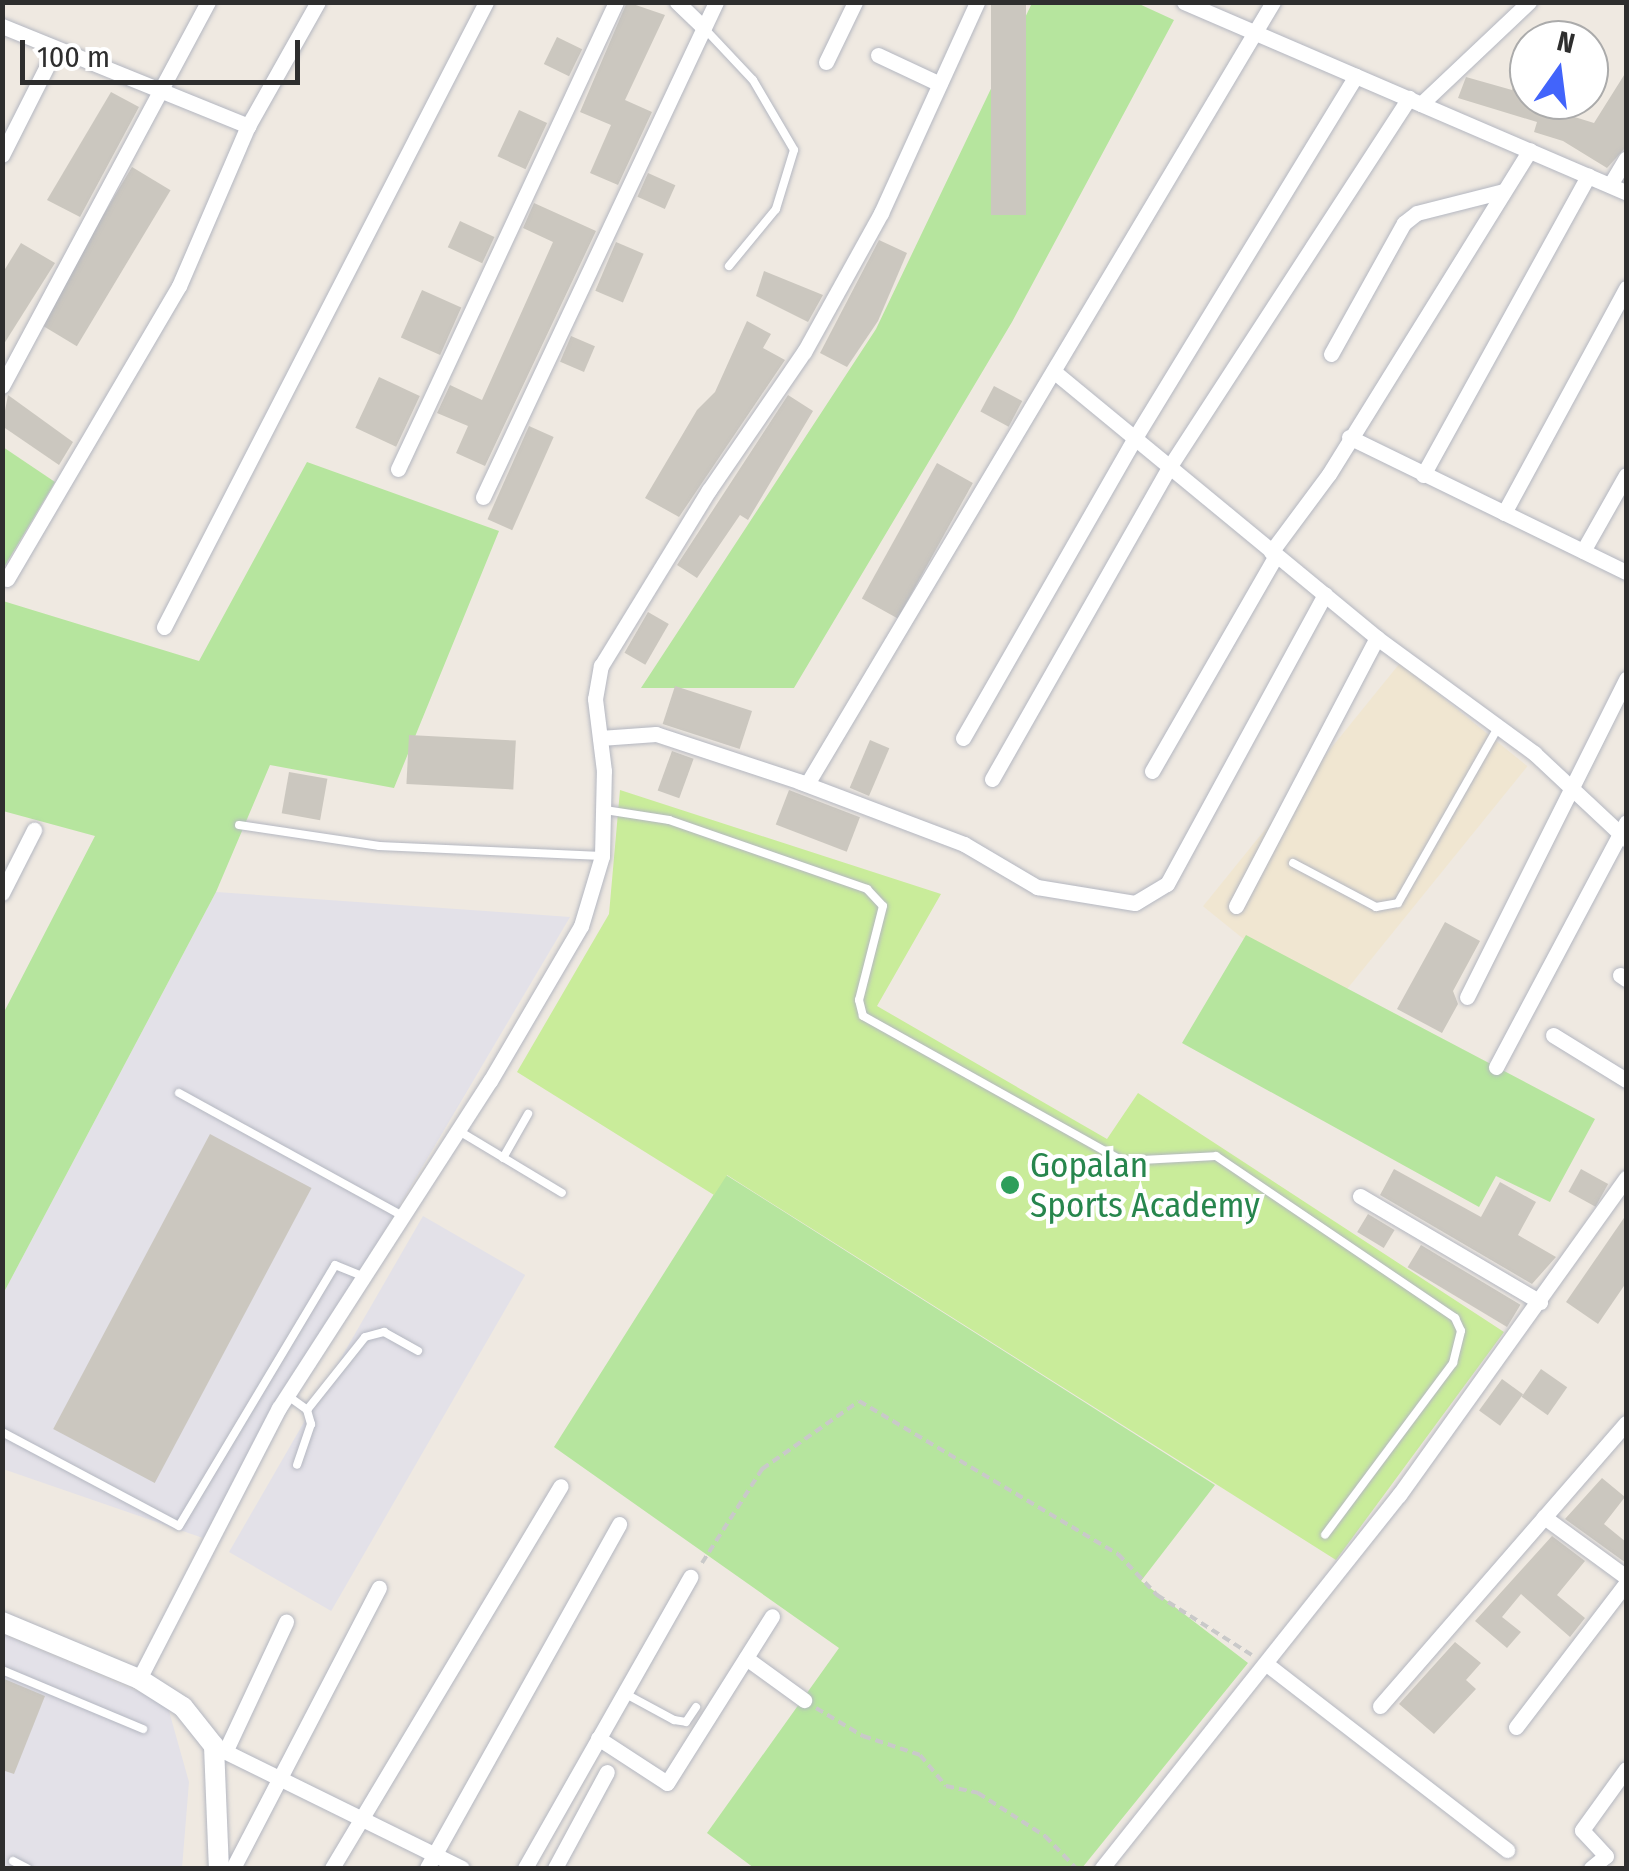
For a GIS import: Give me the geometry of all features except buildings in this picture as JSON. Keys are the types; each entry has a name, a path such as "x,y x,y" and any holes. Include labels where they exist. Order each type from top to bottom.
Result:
{"street":[{"path":"2,386 208,2"},
{"path":"8,579 179,286 248,126 318,2"},
{"path":"164,627 486,2"},
{"path":"398,469 616,2"},
{"path":"677,2 704,28"},
{"path":"483,497 716,2"},
{"path":"826,62 855,2"},
{"path":"139,1680 288,1396 458,1131 581,926 602,856 606,810 595,699 601,666 709,490 804,352 881,213 977,2"},
{"path":"1184,2 1626,192"},
{"path":"600,738 656,734 807,784 1057,374 1147,208 1274,2"},
{"path":"992,780 1170,466 1415,101 1529,2"},
{"path":"2,26 54,52 248,126"},
{"path":"2,155 54,52"},
{"path":"878,56 940,84"},
{"path":"963,738 1136,436 1356,76"},
{"path":"1152,772 1273,554 1530,150"},
{"path":"1610,185 1626,158"},
{"path":"1423,475 1588,176"},
{"path":"1331,354 1404,224 1417,213 1504,190"},
{"path":"1504,514 1626,288"},
{"path":"1057,374 1273,554 1378,638 1499,726 1625,832 1496,1067"},
{"path":"1348,436 1626,572"},
{"path":"1583,551 1626,474"},
{"path":"796,780 964,844 1037,887 1136,903 1167,884 1325,594"},
{"path":"1236,906 1378,638"},
{"path":"1467,998 1626,679"},
{"path":"2,893 34,830"},
{"path":"1553,1036 1626,1080"},
{"path":"1102,1868 1269,1666 1540,1302 1626,1178"},
{"path":"1360,1196 1540,1302"},
{"path":"1380,1706 1626,1423"},
{"path":"332,1868 358,1818 561,1486"},
{"path":"1516,1726 1626,1580 1544,1517"},
{"path":"431,1862 619,1524"},
{"path":"525,1868 690,1576"},
{"path":"233,1868 380,1588"},
{"path":"598,1738 667,1782 772,1616"},
{"path":"2,1622 139,1680 184,1707 219,1749 358,1818 431,1862 462,1868"},
{"path":"218,1868 219,1749 286,1622"},
{"path":"746,1658 804,1700"},
{"path":"1269,1666 1507,1850"},
{"path":"1592,1868 1606,1856 1582,1830 1626,1769"},
{"path":"555,1868 607,1772"}],"lane":[{"path":"704,28 753,80 794,150 776,209 730,266"},
{"path":"1294,863 1376,906 1398,903 1499,726"},
{"path":"606,810 669,820 868,889 883,906 859,1000 863,1016 1122,1162 1216,1156 1455,1318 1461,1331 1453,1363 1325,1534"},
{"path":"239,825 380,846 602,856"},
{"path":"179,1093 405,1216"},
{"path":"503,1158 528,1114"},
{"path":"458,1131 562,1193"},
{"path":"2,1432 179,1526 334,1266 366,1278"},
{"path":"297,1464 308,1442 307,1410 365,1337 384,1332 418,1351"},
{"path":"288,1396 307,1410"},
{"path":"2,1670 143,1729"},
{"path":"624,1693 674,1720 686,1722 696,1708"},
{"path":"13,1861 26,1868"}],"path":[{"path":"690,1576 720,1541 762,1469 859,1401 1118,1554 1157,1596 1269,1666"},
{"path":"804,1700 863,1736 920,1755 946,1786 978,1794 1044,1836 1076,1868"}],"shaded area":[{"path":"1400,663 1527,766 1330,1009 1203,906"},
{"path":"216,892 570,917 203,1538 3,1469 3,1294"},
{"path":"423,1216 525,1275 331,1611 229,1552"},
{"path":"2,1634 167,1704 189,1782 182,1868 3,1868"}],"green space":[{"path":"1032,3 1137,3 1174,20 1012,322 794,688 641,688 876,329"},
{"path":"3,447 55,482 3,569"},
{"path":"307,462 499,531 394,788 270,765 216,892 3,1294 3,1014 95,836 3,811 3,601 199,661"},
{"name":"Gopalan Sports Academy","path":"620,790 941,894 877,1006 1107,1139 1138,1093 1504,1332 1336,1560 727,1175 714,1195 517,1072 609,914"},
{"path":"1246,935 1595,1119 1550,1202 1496,1176 1479,1207 1182,1043"},
{"path":"726,1175 1215,1485 1141,1581 1248,1663 1082,1868 754,1868 707,1833 839,1648 554,1447"}],"place":[{"name":"Gopalan Sports Academy","path":"1010,1185"}]}
